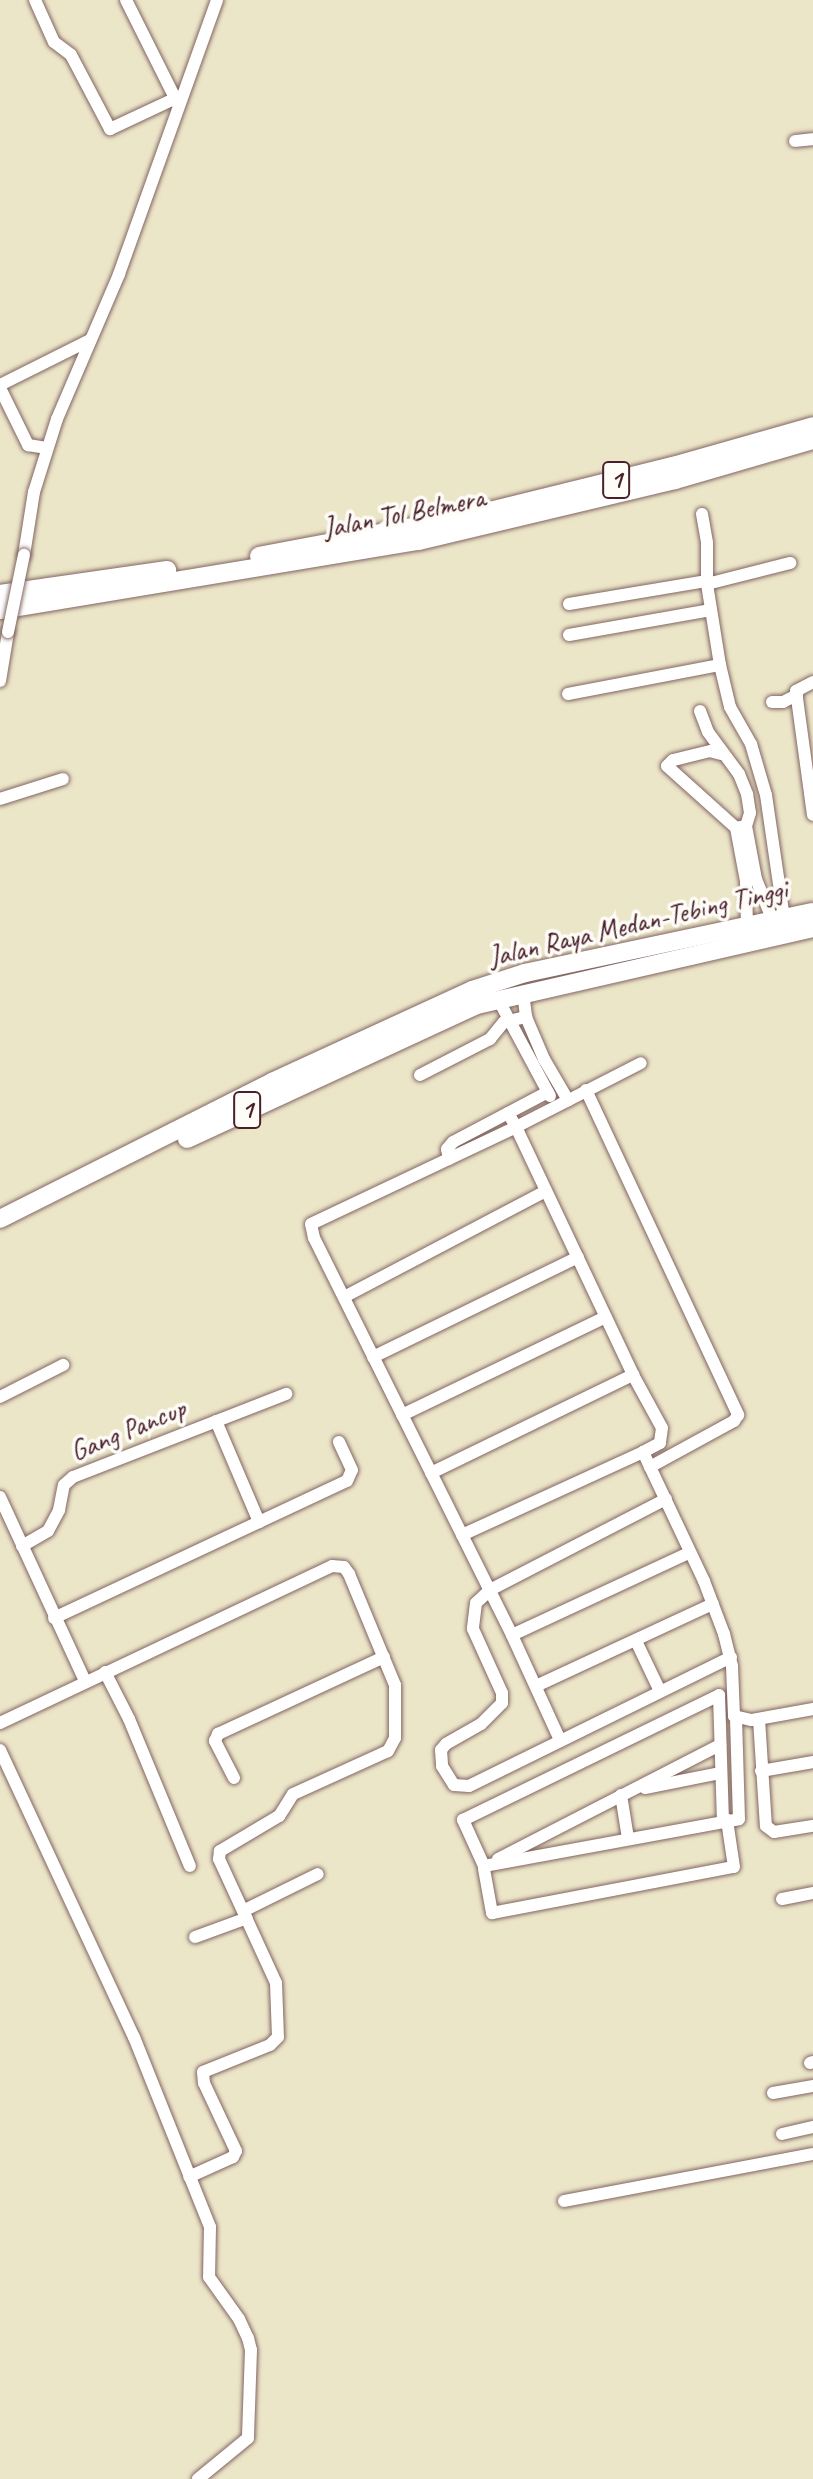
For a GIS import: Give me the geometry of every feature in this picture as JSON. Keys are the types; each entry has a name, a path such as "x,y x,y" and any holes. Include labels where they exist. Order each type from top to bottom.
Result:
{"highway":[{"name":"Jalan Tol Belmera","path":"0,610 346,547 673,466 813,426"},
{"name":"Jalan Tol Belmera","path":"346,547 419,541 660,484 813,440"},
{"name":"Jalan Tol Belmera","path":"0,594 324,551"},
{"name":"Jalan Raya Medan-Tebing Tinggi","path":"0,1228 400,1039 498,999 677,959 698,946 747,927 813,912"},
{"name":"Jalan Raya Medan-Tebing Tinggi","path":"0,1219 272,1082 440,1004 525,973 663,945 698,946 813,928"}],"street":[{"path":"35,0 54,42 71,55 110,129 177,102"},
{"path":"126,0 177,102"},
{"path":"0,681 34,492 47,448 119,274 177,102 217,0"},
{"path":"795,141 813,139"},
{"path":"47,448 28,445 0,386 90,340"},
{"path":"702,514 707,543 707,582 720,665 730,707 751,744 766,795 778,920"},
{"path":"569,604 707,582 790,563"},
{"path":"569,635 711,610"},
{"path":"568,694 720,665"},
{"path":"813,682 799,687 797,695 808,759 813,815"},
{"path":"772,702 783,702 797,695"},
{"path":"700,711 721,754 739,774 747,794 750,813 741,827"},
{"path":"721,754 700,753 673,760 667,766 741,827 751,880 747,927"},
{"path":"0,799 63,779"},
{"path":"751,880 778,920"},
{"path":"523,992 526,1017 544,1059 568,1100"},
{"path":"498,999 555,1107"},
{"path":"420,1075 490,1039 500,1025 526,1017"},
{"path":"560,1740 512,1635 373,1357 311,1224 516,1127 641,1063"},
{"path":"586,1090 738,1415 734,1421 650,1467"},
{"path":"449,1159 447,1149 453,1142 548,1092"},
{"path":"462,1535 660,1443 662,1428 633,1375 508,1113"},
{"path":"344,1297 546,1191"},
{"path":"373,1357 578,1257"},
{"path":"402,1415 606,1317"},
{"path":"0,1397 63,1365"},
{"path":"431,1473 633,1375"},
{"name":"Gang Pancup","path":"22,1546 48,1531 59,1510 64,1485 73,1477 286,1394"},
{"path":"216,1421 259,1522"},
{"path":"54,1618 352,1478 339,1442"},
{"path":"643,1452 713,1604 761,1771 767,1829 774,1832 813,1826"},
{"path":"0,1497 85,1681"},
{"path":"666,1499 490,1590 476,1603 471,1621 502,1693 502,1703 487,1719 454,1737 441,1750 447,1779 460,1788 469,1786 660,1691 732,1662"},
{"path":"512,1635 689,1553"},
{"path":"0,1723 336,1565 349,1574 384,1657 397,1694 392,1747 293,1794 279,1816 222,1848 219,1859 276,1983 278,2037 270,2045 203,2072 204,2083 236,2151 233,2157 189,2177"},
{"path":"536,1686 713,1604"},
{"path":"636,1641 660,1691"},
{"path":"234,1778 215,1741 218,1734 384,1657"},
{"path":"105,1672 129,1719 190,1866"},
{"path":"719,1695 720,1773 734,1867 492,1913 484,1868 463,1820 719,1695"},
{"path":"746,1719 813,1709"},
{"path":"484,1868 739,1819 746,1719"},
{"path":"484,1868 720,1745"},
{"path":"0,1750 118,2000 210,2227 209,2277 244,2327 251,2350 248,2438 198,2479"},
{"path":"761,1771 813,1762"},
{"path":"624,1793 720,1773"},
{"path":"624,1793 628,1838"},
{"path":"195,1937 246,1914 318,1874"},
{"path":"782,1899 813,1893"},
{"path":"773,2093 813,2086"},
{"path":"782,2134 813,2127"},
{"path":"564,2201 813,2154"}]}
